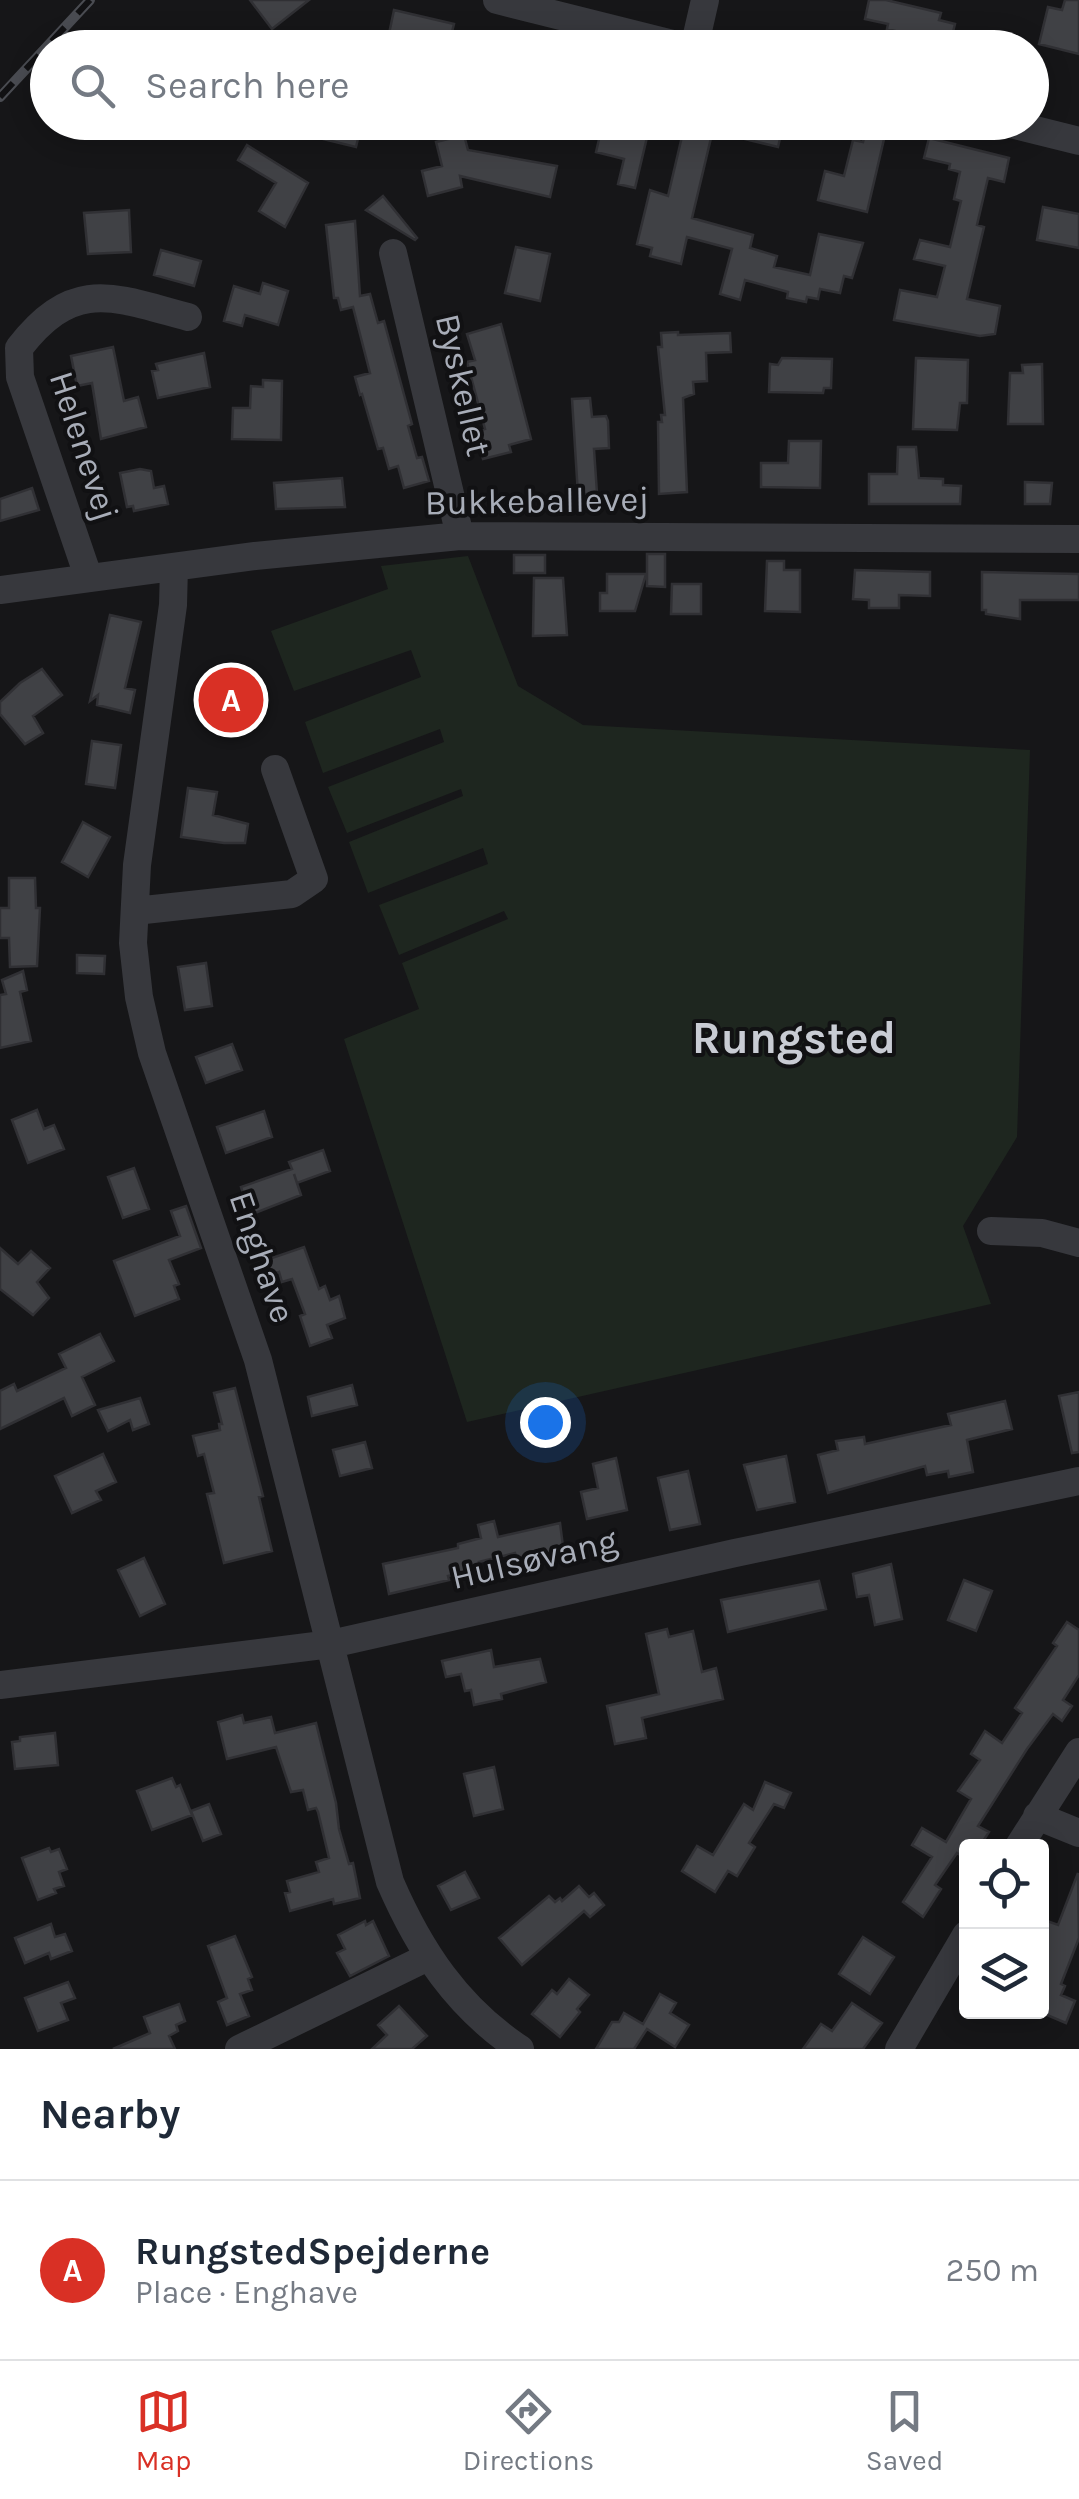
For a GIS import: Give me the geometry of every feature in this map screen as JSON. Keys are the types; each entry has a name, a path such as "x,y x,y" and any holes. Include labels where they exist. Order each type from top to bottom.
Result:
{"street":[{"path":"497,0 619,30"},
{"path":"697,30 705,0"},
{"path":"1049,134 1079,141"},
{"name":"Byskellet","path":"393,252 460,536"},
{"name":"Helenevej","path":"88,576 20,377 19,348 39,322 78,298 114,298 188,317"},
{"name":"Bukkeballevej","path":"0,590 88,576 460,536 1079,539"},
{"name":"Enghave","path":"174,567 173,605 138,865 133,943 139,997 152,1054 258,1360 390,1882 408,1924 454,1994 491,2030 520,2049"},
{"path":"135,911 292,894 314,879 275,770"},
{"path":"991,1231 1042,1233 1079,1243"},
{"name":"Hulsøvang","path":"0,1685 331,1644 734,1553 1079,1481"},
{"path":"1023,1839 1079,1752"},
{"path":"1037,1816 1079,1833"},
{"path":"899,2049 959,1947"},
{"path":"239,2049 428,1958"}],"shaded area":[{"path":"468,556 518,686 583,725 1030,750 1017,1137 963,1226 991,1304 467,1422 344,1039 419,1009 402,963 508,919 504,911 399,955 379,905 488,864 483,848 368,893 349,842 463,796 461,789 347,833 328,787 444,742 440,729 323,773 305,722 421,677 411,650 294,691 271,631 388,589 381,566"}],"building":[{"path":"250,0 309,0 272,29"},
{"path":"869,0 886,0 941,13 939,20 955,24 954,30 891,30 887,29 888,24 865,19"},
{"path":"1065,0 1079,0 1079,54 1049,46 1049,30 1042,30 1048,7 1062,10"},
{"path":"394,10 454,24 452,30 390,30"},
{"path":"327,140 358,140 356,147"},
{"path":"465,140 468,150 557,166 550,197 460,176 462,187 428,196 422,171 442,166 436,142"},
{"path":"599,140 646,140 635,188 618,184 624,159 596,152"},
{"path":"681,140 711,140 692,218 753,235 750,248 777,256 774,267 810,275 819,234 863,243 852,278 844,276 840,293 820,289 818,299 807,297 806,302 787,298 788,292 745,280 740,300 720,294 732,249 687,237 681,264 650,256 652,248 637,244 650,190 668,196"},
{"path":"749,140 780,140 778,147"},
{"path":"853,140 884,140 867,212 818,200 825,171 844,176"},
{"path":"928,140 937,140 1009,158 1004,182 988,178 977,225 984,227 967,299 1000,306 995,334 980,336 894,320 900,290 937,297 945,266 914,259 920,240 950,247 961,201 954,199 960,172 949,169 950,164 924,158"},
{"path":"247,145 308,183 285,227 259,211 276,183 238,160"},
{"path":"383,196 417,238 415,240 366,210"},
{"path":"1043,207 1079,214 1079,248 1037,240"},
{"path":"129,210 131,252 88,254 84,213"},
{"path":"355,221 360,296 370,294 378,323 384,321 412,424 408,426 417,458 422,457 429,481 404,488 398,466 389,469 383,448 378,449 360,395 355,377 370,373 353,307 341,310 338,298 334,298 326,225"},
{"path":"516,247 550,254 540,301 505,293"},
{"path":"161,250 201,261 194,286 154,275"},
{"path":"263,283 288,291 278,325 245,315 242,326 224,321 234,286 260,294"},
{"path":"501,324 531,439 509,445 511,452 483,459 475,432 485,429 467,362 475,360 467,334"},
{"path":"661,333 730,333 731,352 706,353 707,381 693,382 694,394 683,398 687,492 659,494 658,422 665,415 658,347 662,347"},
{"path":"113,347 124,401 138,397 146,427 101,439 92,383 77,386 71,356"},
{"path":"204,353 210,387 158,398 152,371 158,370 156,364"},
{"path":"782,358 832,359 831,388 824,388 823,393 769,392 770,364 778,365"},
{"path":"916,358 968,360 967,403 960,403 957,430 913,429"},
{"path":"1042,364 1043,424 1008,424 1010,373 1023,373 1022,365"},
{"path":"263,380 282,381 281,440 232,439 233,408 250,408 251,386 263,387"},
{"path":"590,398 592,417 606,416 608,421 609,448 594,449 597,493 578,495 572,399"},
{"path":"789,441 821,441 820,488 761,487 761,463 788,463"},
{"path":"898,447 916,447 919,478 943,479 943,485 961,486 960,504 869,504 869,474 897,474"},
{"path":"151,471 154,488 164,486 168,504 134,511 133,506 127,507 120,473"},
{"path":"342,478 345,507 276,509 274,483"},
{"path":"1025,482 1052,483 1050,504 1025,504"},
{"path":"32,488 39,510 0,521 0,499"},
{"path":"647,554 665,554 665,587 647,586"},
{"path":"514,555 545,555 545,573 514,573"},
{"path":"767,561 784,561 784,570 800,570 800,612 765,611"},
{"path":"855,570 930,572 930,596 899,595 899,608 869,608 869,600 853,599"},
{"path":"982,572 1079,574 1079,600 1020,600 1020,619 986,614 982,610"},
{"path":"607,574 646,574 635,611 600,611 600,593 607,593"},
{"path":"534,578 563,578 567,635 533,636"},
{"path":"672,584 701,584 701,614 671,614"},
{"path":"110,615 141,622 125,688 135,690 130,713 97,705 98,695 90,701"},
{"path":"42,669 62,695 33,716 43,733 25,744 0,714 0,702"},
{"path":"215,672 256,679 248,720 208,713"},
{"path":"92,741 121,745 115,788 86,784"},
{"path":"188,788 217,792 213,815 248,824 245,843 181,837"},
{"path":"83,822 110,837 88,877 62,862"},
{"path":"9,878 35,878 36,908 40,908 37,966 10,967 9,938 0,938 0,908 9,908"},
{"path":"77,955 105,956 104,974 77,973"},
{"path":"206,963 212,1006 185,1010 178,967"},
{"path":"23,971 27,990 20,992 31,1041 0,1048 0,995 6,994 2,980"},
{"path":"232,1044 242,1070 206,1083 196,1057"},
{"path":"37,1110 44,1129 54,1125 64,1149 28,1163 12,1120"},
{"path":"264,1111 272,1137 226,1153 217,1127"},
{"path":"323,1150 330,1171 297,1183 301,1195 250,1215 241,1187 292,1169 289,1162"},
{"path":"134,1168 149,1209 123,1218 108,1177"},
{"path":"186,1206 201,1248 169,1260 179,1284 174,1286 179,1299 135,1316 114,1261 180,1236 171,1211"},
{"path":"304,1247 319,1289 325,1286 330,1300 339,1296 345,1318 327,1325 332,1338 310,1346 300,1316 305,1314 292,1279 282,1282 279,1272 271,1275 266,1260"},
{"path":"0,1248 18,1264 31,1251 50,1268 37,1282 49,1298 33,1315 0,1289"},
{"path":"100,1334 114,1361 82,1377 95,1405 72,1416 64,1398 0,1429 0,1391 14,1384 17,1391 66,1368 59,1354"},
{"path":"352,1385 357,1405 312,1416 308,1397"},
{"path":"235,1388 263,1496 259,1497 272,1551 224,1563 207,1494 214,1493 204,1454 198,1456 193,1436 220,1430 214,1393"},
{"path":"1079,1392 1079,1452 1072,1453 1059,1396"},
{"path":"140,1398 149,1424 133,1430 130,1420 108,1431 98,1410"},
{"path":"1005,1401 1012,1429 967,1440 973,1472 949,1477 948,1471 927,1475 925,1466 828,1493 818,1455 838,1450 836,1441 864,1437 865,1444 951,1425 948,1414"},
{"path":"365,1442 372,1468 340,1476 333,1450"},
{"path":"103,1454 116,1482 96,1491 101,1500 72,1513 55,1476"},
{"path":"786,1456 795,1502 757,1510 744,1465"},
{"path":"616,1458 627,1510 587,1519 581,1492 598,1488 593,1464"},
{"path":"688,1471 700,1524 670,1530 658,1478"},
{"path":"494,1521 498,1537 560,1523 564,1554 546,1557 545,1553 517,1559 515,1553 479,1562 481,1569 448,1576 449,1580 389,1594 383,1564 458,1548 458,1544 481,1538 478,1525"},
{"path":"144,1558 165,1604 140,1616 118,1570"},
{"path":"891,1564 902,1619 875,1625 869,1595 857,1597 853,1574"},
{"path":"964,1580 992,1591 976,1631 948,1620"},
{"path":"819,1581 826,1609 728,1632 721,1600"},
{"path":"1067,1622 1079,1630 1079,1675 1063,1700 1072,1706 1062,1721 1053,1714 1027,1749 978,1826 989,1832 984,1839 959,1839 959,1854 935,1885 941,1889 923,1917 903,1902 932,1857 912,1845 922,1828 946,1842 971,1799 958,1791 980,1760 971,1754 985,1731 1002,1743 1022,1713 1015,1708 1057,1646 1053,1643"},
{"path":"667,1629 669,1637 693,1631 702,1672 716,1668 723,1699 642,1718 646,1738 615,1744 607,1706 659,1694 646,1634"},
{"path":"491,1650 494,1667 540,1659 546,1682 474,1705 471,1690 465,1691 461,1674 446,1677 442,1661"},
{"path":"242,1715 244,1723 271,1717 275,1733 316,1723 339,1829 349,1864 353,1863 360,1898 334,1904 333,1899 290,1911 285,1893 290,1892 287,1881 319,1872 316,1862 329,1858 318,1812 316,1808 308,1810 303,1790 291,1792 276,1747 227,1759 218,1722"},
{"path":"55,1733 58,1765 15,1769 12,1742 20,1741 20,1737"},
{"path":"494,1767 503,1809 474,1816 464,1774"},
{"path":"172,1778 176,1787 180,1785 192,1815 152,1830 137,1791"},
{"path":"765,1782 791,1793 784,1808 774,1804 749,1843 755,1847 737,1876 728,1871 715,1892 682,1871 697,1846 713,1855 744,1804 753,1810"},
{"path":"209,1804 221,1834 203,1841 191,1811"},
{"path":"49,1848 51,1852 59,1849 67,1869 59,1872 64,1886 38,1900 22,1858"},
{"path":"465,1872 479,1898 451,1910 438,1886"},
{"path":"1078,1873 1079,1938 1061,1984 1065,1986 1061,1995 1075,2001 1066,2023 1049,2016 1049,1922 1058,1925"},
{"path":"579,1886 589,1897 594,1893 604,1905 590,1917 584,1911 522,1965 499,1938 549,1896 555,1902 560,1898 562,1901"},
{"path":"365,1921 366,1925 373,1921 389,1956 350,1976 337,1953 345,1949 338,1935"},
{"path":"51,1924 55,1937 65,1934 72,1951 51,1959 49,1953 25,1963 15,1938"},
{"path":"235,1936 252,1977 248,1979 252,1990 240,1994 249,2016 227,2025 218,2002 227,1998 208,1946"},
{"path":"863,1937 894,1957 870,1994 839,1974"},
{"path":"569,1979 589,1995 560,2037 532,2014 552,1990 557,1994"},
{"path":"68,1982 75,1998 61,2003 68,2020 38,2031 25,1998"},
{"path":"660,1994 676,2003 670,2013 689,2025 675,2047 647,2029 634,2049 596,2049 612,2022 619,2022 624,2013 643,2024"},
{"path":"852,2003 882,2023 863,2049 803,2049 821,2024 832,2031"},
{"path":"179,2004 185,2021 176,2025 178,2031 169,2036 175,2049 113,2049 150,2033 144,2017"},
{"path":"399,2006 427,2036 412,2049 372,2049 387,2035 378,2025"}],"railway":[{"path":"62,30 90,0"},
{"path":"0,97 30,65"}],"place":[{"name":"RungstedSpejderne","path":"231,700"}],"district":[{"name":"Rungsted","path":"794,1038"}]}
